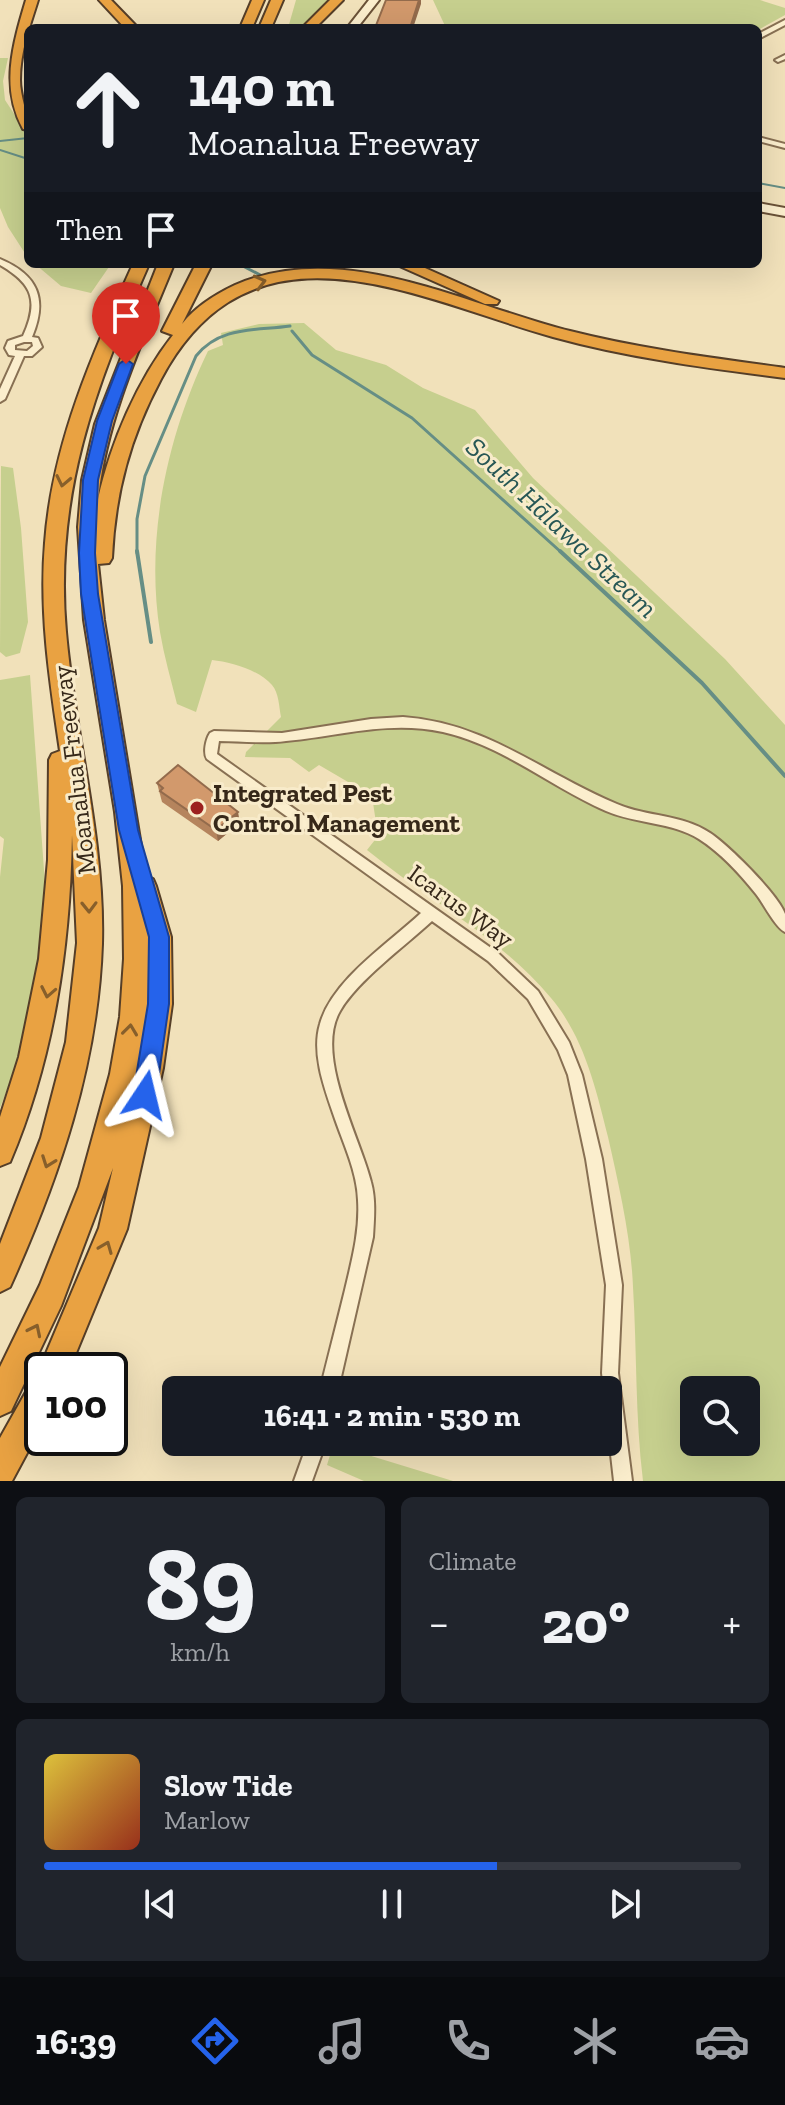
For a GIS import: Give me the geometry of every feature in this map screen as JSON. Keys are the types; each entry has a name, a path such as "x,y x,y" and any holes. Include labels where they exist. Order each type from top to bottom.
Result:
{"highway":[{"path":"27,24 32,0"},
{"path":"119,0 140,24"},
{"path":"247,24 256,0"},
{"path":"267,24 277,0"},
{"path":"313,24 340,0"},
{"path":"319,24 340,0"},
{"path":"101,5 112,24"},
{"path":"101,5 127,24"},
{"path":"24,36 12,90 16,107 24,120"},
{"path":"82,406 124,268"},
{"name":"Moanalua Freeway","path":"0,1277 53,1148 75,1059 89,965 89,893 57,635 54,545 58,504 82,406 139,268"},
{"name":"Moanalua Freeway","path":"0,1400 54,1291 75,1238 119,1092 128,1046 137,960 137,909 128,830 90,594 87,553 91,480 112,399 164,268"},
{"path":"112,735 102,574 102,537 110,485 142,384 202,268"},
{"path":"391,268 575,337 689,361 785,373"},
{"path":"412,268 509,313"},
{"path":"417,268 435,279"},
{"path":"110,485 140,403 180,333 200,311 229,293 293,275 361,277 509,313 638,339 785,358"},
{"path":"0,1152 28,1072 53,962 62,841 57,635"},
{"path":"62,1352 113,1229 150,1068 159,1004 159,937 128,830"},
{"path":"0,1470 24,1427"}],"street":[{"path":"355,24 374,0"},
{"path":"762,35 783,25"},
{"path":"762,140 785,146"},
{"path":"762,208 785,212"},
{"path":"0,261 22,275 36,295 36,318 27,338"},
{"path":"27,338 37,342 38,347 29,354 12,353 5,346 14,341 27,338"},
{"path":"0,399 20,355"},
{"name":"Icarus Way","path":"623,1481 610,1373 614,1285 594,1159 575,1075 564,1047 533,995 493,957 211,756 214,736 289,737 380,721 422,723 473,736 501,747 585,796 616,810 673,823 703,836 762,894 785,926"},
{"path":"332,1376 365,1237 366,1220 365,1187 355,1148 325,1061 326,1023 347,992 430,914"},
{"path":"303,1481 312,1456"}],"green space":[{"path":"296,0 330,0 307,24 289,24"},
{"path":"433,0 760,0 785,8 785,15 762,28 762,24 444,24"},
{"path":"0,58 8,58 3,81 5,100 24,129 24,252 0,208"},
{"path":"40,268 108,268 91,293 61,286"},
{"path":"304,323 336,350 386,365 423,388 475,410 533,478 725,659 785,725 785,1481 643,1481 632,1268 624,1212 599,1101 587,1064 572,1029 551,998 509,956 367,850 378,836 372,796 319,765 309,772 290,758 245,757 246,752 281,717 276,692 260,675 212,660 196,712 177,704 162,641 156,596 158,524 163,488 181,418 208,351 223,345 221,333 259,324"},
{"path":"1,466 13,468 28,622 20,653 6,657 0,652"},
{"path":"30,675 47,912 39,974 20,1056 0,1108 0,877 4,839 0,836 0,680"},
{"path":"330,1456 371,1456 453,1481 364,1481 327,1465"}],"building":[{"path":"386,0 419,0 411,24 377,24"},
{"name":"Integrated Pest Control Management","path":"178,765 238,812 216,830 160,791 163,788 157,783"}],"waterway":[{"path":"0,141 24,138"},
{"name":"South Hālawa Stream","path":"0,150 24,158"},
{"path":"762,184 785,188"},
{"name":"South Hālawa Stream","path":"247,268 266,278"},
{"path":"137,551 137,519 145,476 196,356 205,346 227,335 290,326"},
{"name":"South Hālawa Stream","path":"292,331 312,355 412,418 562,553"},
{"path":"137,551 151,642"},
{"name":"South Hālawa Stream","path":"560,551 702,683 785,776"}],"place":[{"name":"Integrated Pest Control Management","path":"197,808"}],"route":[{"path":"126,364 105,421 91,480 87,553 90,594 128,830 159,937 159,1004 145,1095"}]}
